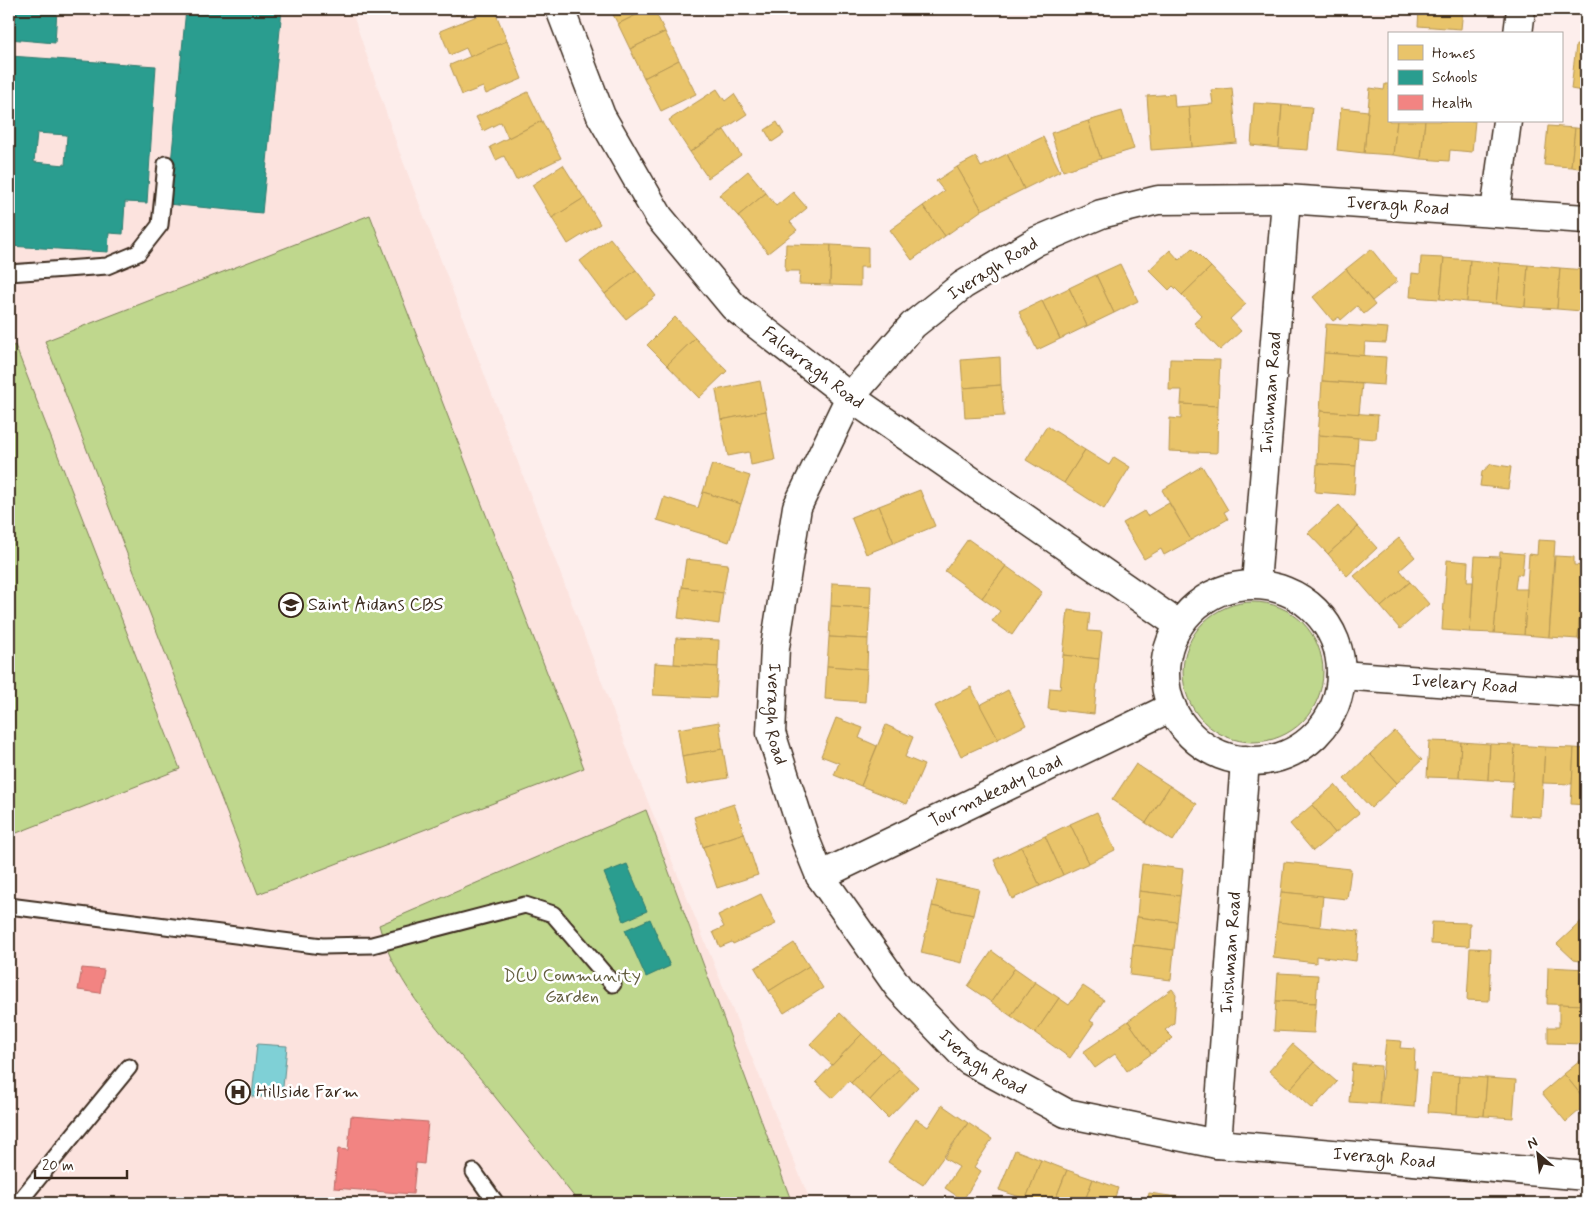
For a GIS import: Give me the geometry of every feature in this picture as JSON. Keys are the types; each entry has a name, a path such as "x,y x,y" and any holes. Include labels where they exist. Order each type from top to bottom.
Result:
{"street":[{"name":"Falcarragh Road","path":"560,9 601,116 659,217 734,307 850,397 1179,625"},
{"path":"1518,32 1521,9"},
{"path":"1495,212 1507,122"},
{"name":"Iveragh Road","path":"1586,219 1286,199 1158,200 1101,214 1037,241 962,285 913,325 850,397 798,507 775,647 771,733 805,839 820,876 899,988 968,1060 1066,1114 1217,1144 1586,1176"},
{"name":"Inishmaan Road","path":"1256,584 1286,199"},
{"path":"1256,584 1283,590 1307,602 1326,622 1338,647 1342,675 1336,703 1322,728 1300,747 1274,758 1245,760 1222,755 1201,744 1184,727 1172,707 1165,679 1168,651 1179,625 1199,603 1226,589 1256,584"},
{"name":"Iveleary Road","path":"1342,675 1586,693"},
{"name":"Tourmakeady Road","path":"820,876 1172,707"},
{"name":"Inishmaan Road","path":"1217,1144 1245,760"}],"lane":[{"path":"9,273 107,266 138,253 160,225 166,164"},
{"path":"9,906 322,946 372,944 525,905 553,914 613,984"},
{"path":"18,1203 128,1067"},
{"path":"474,1172 496,1203"}],"shaded area":[{"name":"Saint Aidans CBS","path":"9,9 351,9 398,148 640,782 811,1203 9,1203"}],"green space":[{"path":"370,215 584,768 258,894 45,341"},
{"path":"15,345 180,769 9,836 9,348"},
{"path":"1253,602 1267,603 1280,607 1303,622 1318,645 1322,658 1322,686 1318,699 1303,722 1280,737 1267,741 1253,742 1239,741 1226,737 1203,722 1188,699 1184,686 1183,672 1184,658 1188,645 1203,622 1226,607 1239,603"},
{"name":"DCU Community Garden","path":"646,810 792,1203 579,1203 484,1083 422,1009 409,990 386,948 379,925"}],"water":[{"path":"257,1044 287,1046 282,1097 252,1097"}],"building: Homes":[{"path":"453,9 471,9 456,15"},
{"path":"494,9 507,41 470,57 466,48 450,55 440,31"},
{"path":"610,9 648,9 618,24"},
{"path":"648,9 654,9 665,32 630,49 618,24"},
{"path":"1419,9 1463,9 1461,29 1418,26"},
{"path":"665,32 679,60 644,78 630,49"},
{"path":"507,41 522,79 486,94 483,87 462,95 450,65"},
{"path":"1576,45 1586,46 1582,91 1571,89"},
{"path":"679,60 696,94 661,111 644,78"},
{"path":"1385,84 1388,84 1388,122 1397,122 1393,155 1364,153 1370,88 1384,90"},
{"path":"1232,88 1237,143 1192,147 1189,106 1213,104 1211,90"},
{"path":"717,89 725,101 734,94 747,114 690,152 669,120"},
{"path":"528,92 542,121 508,138 501,122 483,131 476,117"},
{"path":"1174,94 1175,107 1189,106 1192,147 1151,150 1147,96"},
{"path":"1254,103 1282,105 1279,148 1251,145"},
{"path":"1282,105 1312,107 1308,150 1279,148"},
{"path":"1341,108 1368,111 1364,153 1337,150"},
{"path":"1122,111 1134,149 1101,159 1088,121"},
{"path":"542,121 561,158 516,180 504,156 496,160 490,147"},
{"path":"1088,121 1101,159 1063,171 1051,133"},
{"path":"777,122 784,134 772,142 765,130"},
{"path":"1397,122 1425,122 1421,159 1393,155"},
{"path":"1425,122 1475,122 1472,152 1450,150 1449,161 1421,159"},
{"path":"1548,126 1575,128 1571,167 1544,165"},
{"path":"1575,128 1586,129 1586,169 1571,167"},
{"path":"724,130 741,155 708,178 690,152"},
{"path":"1043,137 1060,171 1024,189 1007,154"},
{"path":"1007,154 1024,189 982,210 957,167 976,157 981,167"},
{"path":"563,165 584,198 552,218 532,185"},
{"path":"957,167 982,210 945,236 923,206 944,191 936,181"},
{"path":"748,171 766,193 738,216 719,195"},
{"path":"793,192 807,208 790,222 797,230 768,253 738,216 766,193 776,206"},
{"path":"584,198 600,224 568,244 552,218"},
{"path":"923,206 945,236 912,260 890,230"},
{"path":"610,238 636,270 605,294 580,261"},
{"path":"786,244 831,245 830,285 799,284 800,271 785,271"},
{"path":"831,245 868,247 868,267 860,267 860,286 830,285"},
{"path":"1192,248 1211,267 1182,295 1173,286 1169,290 1149,270 1170,250 1179,260"},
{"path":"1371,249 1397,281 1372,301 1346,269"},
{"path":"1421,257 1444,258 1440,299 1410,297 1412,273 1420,274"},
{"path":"1444,258 1470,260 1467,302 1440,299"},
{"path":"1470,260 1500,263 1496,304 1467,302"},
{"path":"1500,263 1528,265 1525,307 1496,304"},
{"path":"1120,264 1138,301 1114,313 1096,275"},
{"path":"1528,265 1560,268 1557,309 1525,307"},
{"path":"1211,267 1246,304 1230,319 1241,331 1220,350 1194,323 1202,316 1182,295"},
{"path":"1560,268 1586,270 1582,311 1557,309"},
{"path":"1346,269 1375,305 1364,314 1357,306 1341,320 1339,317 1333,321 1313,297"},
{"path":"636,270 656,296 626,319 605,294"},
{"path":"1096,275 1114,313 1087,326 1069,288"},
{"path":"1069,288 1087,326 1060,339 1042,301"},
{"path":"1042,301 1060,339 1037,350 1019,312"},
{"path":"675,317 695,338 667,365 647,345"},
{"path":"1326,324 1388,328 1386,343 1365,342 1364,356 1324,353"},
{"path":"695,338 727,371 699,398 667,365"},
{"path":"1324,353 1386,357 1384,385 1322,381"},
{"path":"1000,357 1001,385 963,388 961,360"},
{"path":"1170,359 1220,360 1218,406 1181,404 1182,390 1169,390"},
{"path":"760,381 766,411 721,420 716,390"},
{"path":"1322,381 1362,384 1359,414 1320,411"},
{"path":"1001,385 1004,416 965,418 963,388"},
{"path":"1181,404 1218,406 1217,453 1169,451 1170,418 1181,419"},
{"path":"766,411 775,460 751,465 749,452 728,456 721,420"},
{"path":"1320,411 1378,415 1376,439 1318,435"},
{"path":"1047,426 1085,450 1064,483 1026,460"},
{"path":"1318,435 1358,438 1356,466 1317,464"},
{"path":"1085,450 1109,465 1114,457 1130,467 1104,509 1064,483"},
{"path":"712,464 750,476 741,504 703,492"},
{"path":"1317,464 1356,466 1354,495 1315,492"},
{"path":"1491,464 1511,467 1508,489 1480,486 1482,472"},
{"path":"1202,466 1228,510 1224,512 1228,519 1191,540 1162,490"},
{"path":"920,490 935,526 894,543 879,506"},
{"path":"703,492 741,504 729,542 657,520 664,497 698,508"},
{"path":"1169,503 1191,540 1164,555 1161,549 1144,559 1123,523 1144,511 1147,516"},
{"path":"1339,505 1358,527 1328,554 1308,533"},
{"path":"879,506 894,543 866,554 851,517"},
{"path":"1358,527 1377,548 1347,576 1328,554"},
{"path":"1399,538 1415,557 1400,570 1410,582 1381,607 1354,576"},
{"path":"968,539 1006,566 982,598 945,571"},
{"path":"1538,540 1555,541 1549,637 1524,635 1529,554 1537,555"},
{"path":"1500,552 1524,554 1522,575 1517,574 1515,589 1527,589 1524,635 1494,633"},
{"path":"1475,556 1500,557 1494,633 1470,632"},
{"path":"1555,556 1574,557 1574,565 1583,566 1578,639 1549,637"},
{"path":"686,559 728,564 723,593 682,587"},
{"path":"1447,560 1468,562 1467,582 1473,582 1470,632 1442,630"},
{"path":"1006,566 1042,592 1012,635 992,621 1000,611 982,598"},
{"path":"1410,582 1429,604 1400,629 1381,607"},
{"path":"832,583 871,585 870,608 831,606"},
{"path":"682,587 723,593 719,624 678,618"},
{"path":"1581,597 1586,597 1586,639 1578,639"},
{"path":"831,606 870,608 868,639 829,637"},
{"path":"1068,610 1090,613 1088,631 1102,632 1099,659 1063,655"},
{"path":"829,637 868,639 867,669 827,666"},
{"path":"676,638 719,640 718,667 674,664"},
{"path":"1063,655 1099,659 1094,714 1048,709 1050,688 1060,689"},
{"path":"655,663 718,667 716,698 653,695"},
{"path":"827,666 867,669 865,702 825,699"},
{"path":"971,687 998,739 961,756 935,706"},
{"path":"1008,690 1026,725 998,739 980,705"},
{"path":"836,718 863,728 859,738 877,746 861,786 834,775 839,763 821,756"},
{"path":"719,722 723,749 682,756 678,729"},
{"path":"886,725 913,737 905,757 924,765 907,804 861,786"},
{"path":"1395,731 1422,760 1397,783 1370,754"},
{"path":"1429,741 1461,742 1459,778 1427,777"},
{"path":"1461,742 1490,744 1488,780 1459,778"},
{"path":"1490,744 1515,745 1513,781 1488,780"},
{"path":"1515,745 1545,747 1541,817 1511,815"},
{"path":"1545,747 1574,748 1572,784 1543,783"},
{"path":"1574,748 1586,749 1586,805 1571,804"},
{"path":"723,749 728,778 687,785 682,756"},
{"path":"1370,754 1397,783 1371,808 1344,779"},
{"path":"1136,764 1170,786 1146,823 1112,800"},
{"path":"1335,785 1359,813 1335,833 1312,805"},
{"path":"1170,786 1197,804 1173,841 1146,823"},
{"path":"734,804 744,833 703,847 694,817"},
{"path":"1312,805 1335,833 1313,851 1290,824"},
{"path":"1097,812 1115,850 1089,863 1070,824"},
{"path":"1070,824 1089,863 1063,875 1045,836"},
{"path":"744,833 758,875 717,888 703,847"},
{"path":"1045,836 1063,875 1040,886 1021,847"},
{"path":"1021,847 1040,886 1012,899 994,860"},
{"path":"1284,862 1351,869 1347,899 1281,892"},
{"path":"1142,864 1183,869 1180,896 1139,891"},
{"path":"938,880 979,889 973,915 932,906"},
{"path":"1139,891 1180,896 1177,922 1137,917"},
{"path":"1281,892 1323,896 1320,927 1277,922"},
{"path":"761,894 776,924 733,944 732,942 720,947 713,932 724,927 718,915"},
{"path":"932,906 973,915 962,963 921,953"},
{"path":"1137,917 1177,922 1174,950 1133,945"},
{"path":"1586,917 1586,962 1574,960 1557,944"},
{"path":"1277,922 1359,931 1356,961 1316,956 1316,963 1273,958"},
{"path":"1432,922 1470,923 1469,946 1431,944"},
{"path":"794,943 809,966 769,991 755,968"},
{"path":"1133,945 1174,950 1171,980 1130,975"},
{"path":"1470,948 1491,949 1489,1001 1467,1000"},
{"path":"992,951 1015,968 991,1002 968,986"},
{"path":"809,966 823,988 784,1013 769,991"},
{"path":"1548,967 1586,969 1586,1005 1547,1004"},
{"path":"1015,968 1035,982 1011,1016 991,1002"},
{"path":"1278,973 1318,975 1316,1003 1276,1001"},
{"path":"1035,982 1059,998 1035,1033 1011,1016"},
{"path":"1083,986 1104,1000 1090,1021 1094,1023 1070,1058 1035,1033 1059,998 1069,1005"},
{"path":"1172,989 1176,994 1174,1023 1165,1030 1173,1038 1151,1054 1128,1021"},
{"path":"1276,1001 1316,1003 1314,1033 1274,1031"},
{"path":"1559,1004 1586,1005 1586,1044 1548,1043 1548,1027 1559,1027"},
{"path":"840,1013 862,1034 832,1065 810,1044"},
{"path":"1128,1021 1151,1054 1127,1071 1115,1054 1095,1068 1083,1052"},
{"path":"862,1034 881,1052 851,1083 849,1081 833,1098 816,1082"},
{"path":"1386,1040 1401,1041 1400,1048 1415,1049 1414,1069 1417,1069 1414,1107 1379,1104"},
{"path":"1293,1044 1314,1062 1290,1089 1269,1071"},
{"path":"881,1052 899,1069 870,1100 851,1083"},
{"path":"1586,1056 1586,1101 1564,1074"},
{"path":"1314,1062 1337,1082 1312,1109 1290,1089"},
{"path":"1352,1064 1381,1066 1379,1104 1349,1102"},
{"path":"899,1069 918,1087 888,1118 870,1100"},
{"path":"1431,1074 1459,1076 1457,1114 1428,1112"},
{"path":"1564,1074 1586,1101 1586,1105 1566,1122 1542,1093"},
{"path":"1459,1076 1487,1078 1484,1116 1457,1114"},
{"path":"1487,1078 1516,1080 1513,1118 1484,1116"},
{"path":"942,1105 968,1123 923,1185 888,1162 916,1119 928,1127"},
{"path":"968,1123 992,1139 974,1167 981,1171 963,1200 945,1188 959,1167 944,1158"},
{"path":"1015,1150 1041,1160 1026,1199 999,1190"},
{"path":"1041,1160 1067,1170 1054,1203 1036,1203 1026,1199"},
{"path":"1067,1170 1093,1179 1084,1203 1054,1203"},
{"path":"1093,1179 1118,1188 1113,1203 1084,1203"},
{"path":"1149,1193 1177,1197 1176,1203 1147,1203"},
{"path":"1177,1197 1210,1202 1210,1203 1176,1203"},
{"path":"1227,1200 1252,1203 1226,1203"}],"building: Schools":[{"path":"9,9 57,9 55,43 9,39"},
{"path":"186,9 282,9 262,213 167,204"},
{"path":"10,56 156,66 147,203 125,202 123,234 109,233 108,252 9,246","holes":["37,133 67,135 65,165 34,162"]},
{"path":"627,864 647,911 624,921 604,873"},
{"path":"650,919 670,966 646,977 625,930"}],"building: Health":[{"path":"82,968 104,970 100,993 78,990"},
{"path":"351,1116 428,1122 424,1164 416,1163 413,1194 334,1188 338,1149 348,1150"}],"place":[{"name":"Saint Aidans CBS","path":"291,605"},
{"name":"Hillside Farm","path":"238,1092"}]}
